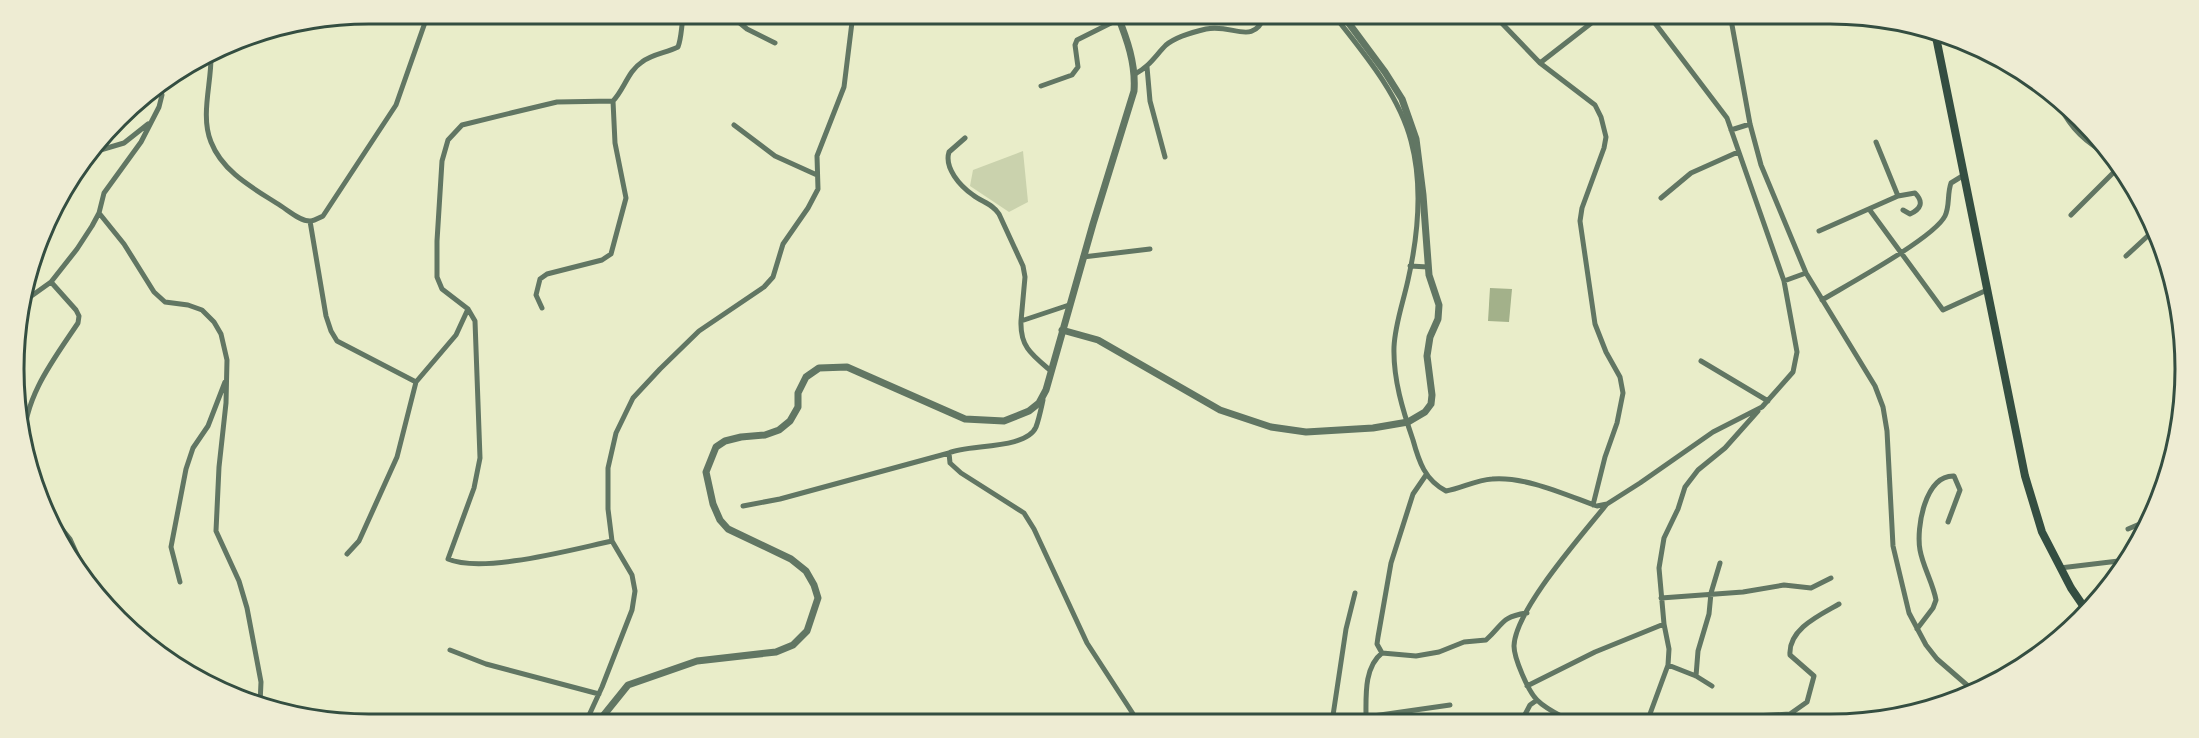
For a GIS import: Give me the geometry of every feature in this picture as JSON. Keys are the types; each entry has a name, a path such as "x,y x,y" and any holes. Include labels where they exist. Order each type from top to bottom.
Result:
{"main road":[{"path":"1937,41 2025,476 2042,532 2059,568 2082,604"}],"street":[{"path":"211,63 208,126 210,141 221,159 250,186 298,218 310,221 323,216 396,105 424,24"},
{"path":"542,308 536,295 540,279 547,274 602,260 610,254 626,198 615,142 613,101 633,70 642,62 678,47 682,38 681,24"},
{"path":"741,24 775,43"},
{"path":"589,714 632,610 635,591 632,575 612,541 608,509 608,468 616,433 633,398 660,369 699,331 764,287 773,277 783,244 818,189 817,156 844,87 852,24"},
{"path":"1041,86 1072,75 1078,67 1075,45 1077,40 1104,24"},
{"path":"743,506 780,499 949,453 956,449 989,447 1031,434 1035,428 1083,257 1134,91 1135,74 1122,24"},
{"path":"1135,74 1147,67 1174,39 1210,28 1225,28 1247,34 1261,24"},
{"path":"1340,24 1388,88 1404,120 1411,141 1417,188 1416,224 1410,266 1398,314 1394,350 1401,404 1426,475 1436,486 1446,491 1479,481 1504,478 1529,483 1593,505 1607,504"},
{"path":"1062,330 1098,340 1207,403 1260,424 1306,432 1391,426 1408,422 1425,412 1431,404 1432,395 1427,356 1430,338 1438,319 1439,305 1428,267 1420,155 1410,117 1385,72 1349,24"},
{"path":"1503,24 1540,63 1595,105 1604,125 1606,137 1600,164 1582,208 1580,221 1595,324 1606,352 1620,377 1623,393 1617,423 1605,457 1593,505"},
{"path":"1540,63 1590,24"},
{"path":"1650,714 1668,665 1669,650 1664,624 1659,567 1664,538 1678,509 1685,487 1698,470 1725,448 1790,378 1797,352 1784,281 1727,118 1655,24"},
{"path":"1732,24 1750,124 1761,165 1806,273 1875,386 1883,407 1887,431 1893,546 1909,613 1926,645 1937,659 1967,685"},
{"path":"1147,67 1150,101 1166,157"},
{"path":"33,295 51,282 77,249 99,213 104,193 141,142 159,107 161,93"},
{"path":"612,541 518,561 458,564 448,559 474,488 480,458 475,321 468,309 442,289 437,277 437,241 442,161 448,140 462,125 557,102 613,101"},
{"path":"2064,117 2079,135 2089,142"},
{"path":"104,149 124,143 150,123"},
{"path":"1731,130 1750,124"},
{"path":"734,125 775,156 817,175"},
{"path":"965,138 949,152 948,163 959,181 973,195 991,205 999,214 1023,266 1025,277 1021,321 1022,339 1026,348 1051,371"},
{"path":"1876,142 1898,196"},
{"path":"1661,198 1691,173 1738,152"},
{"path":"2071,215 2114,172"},
{"path":"1822,300 1900,253 1938,225 1945,217 1951,183 1964,175"},
{"path":"1820,231 1898,196 1915,193 1921,205 1917,211 1910,214 1903,210"},
{"path":"1869,209 1943,310 1987,290"},
{"path":"99,213 124,244 154,292 165,302 188,305 202,310 214,322 221,334 227,360 227,378 216,531 239,581 247,608 261,682 260,697"},
{"path":"310,221 326,316 336,341 416,382"},
{"path":"2126,256 2148,235"},
{"path":"1083,257 1150,249"},
{"path":"1410,266 1428,267"},
{"path":"1784,281 1806,273"},
{"path":"27,415 46,372 78,323 79,315 51,282"},
{"path":"1021,321 1069,305"},
{"path":"347,554 363,534 397,457 416,382 456,335 468,309"},
{"path":"1701,361 1768,401"},
{"path":"605,714 628,685 697,661 776,652 793,645 807,631 818,598 814,585 806,572 791,559 728,529 720,520 712,504 706,472 716,447 725,441 765,435 779,430 790,421 798,407 798,393 806,377 819,368 847,367 965,419 1004,421 1029,411 1039,403 1046,390"},
{"path":"180,582 171,547 186,469 193,448 208,426 227,378"},
{"path":"1556,714 1537,700 1527,686 1514,647 1520,624 1552,572 1607,504 1713,432 1762,407"},
{"path":"949,453 950,463 961,473 1024,513 1035,529 1087,643 1133,714"},
{"path":"1382,653 1377,644 1391,563 1413,494 1426,475"},
{"path":"1917,629 1933,608 1936,600 1920,550 1920,532 1926,499 1938,481 1944,477 1954,476 1960,490 1948,522"},
{"path":"2128,529 2138,525"},
{"path":"66,534 74,548"},
{"path":"2059,568 2117,561"},
{"path":"1696,676 1698,651 1720,563"},
{"path":"1661,598 1743,592 1784,585 1811,588 1831,578"},
{"path":"1332,714 1346,629 1355,593"},
{"path":"1790,714 1807,702 1814,676 1791,655 1790,646 1795,636 1811,620 1839,604"},
{"path":"1382,653 1416,656 1439,652 1464,642 1486,640 1502,621 1512,615 1527,613"},
{"path":"1527,686 1595,652 1664,624"},
{"path":"450,650 486,664 598,693"},
{"path":"1366,714 1366,695 1371,664 1382,653"},
{"path":"1668,665 1696,676 1712,686"},
{"path":"1525,714 1530,705 1537,700"},
{"path":"1387,714 1450,705"}],"shaded area":[{"path":"1023,151 1028,202 1009,212 970,186 973,170"},
{"path":"1490,288 1512,289 1509,322 1488,321"}]}
